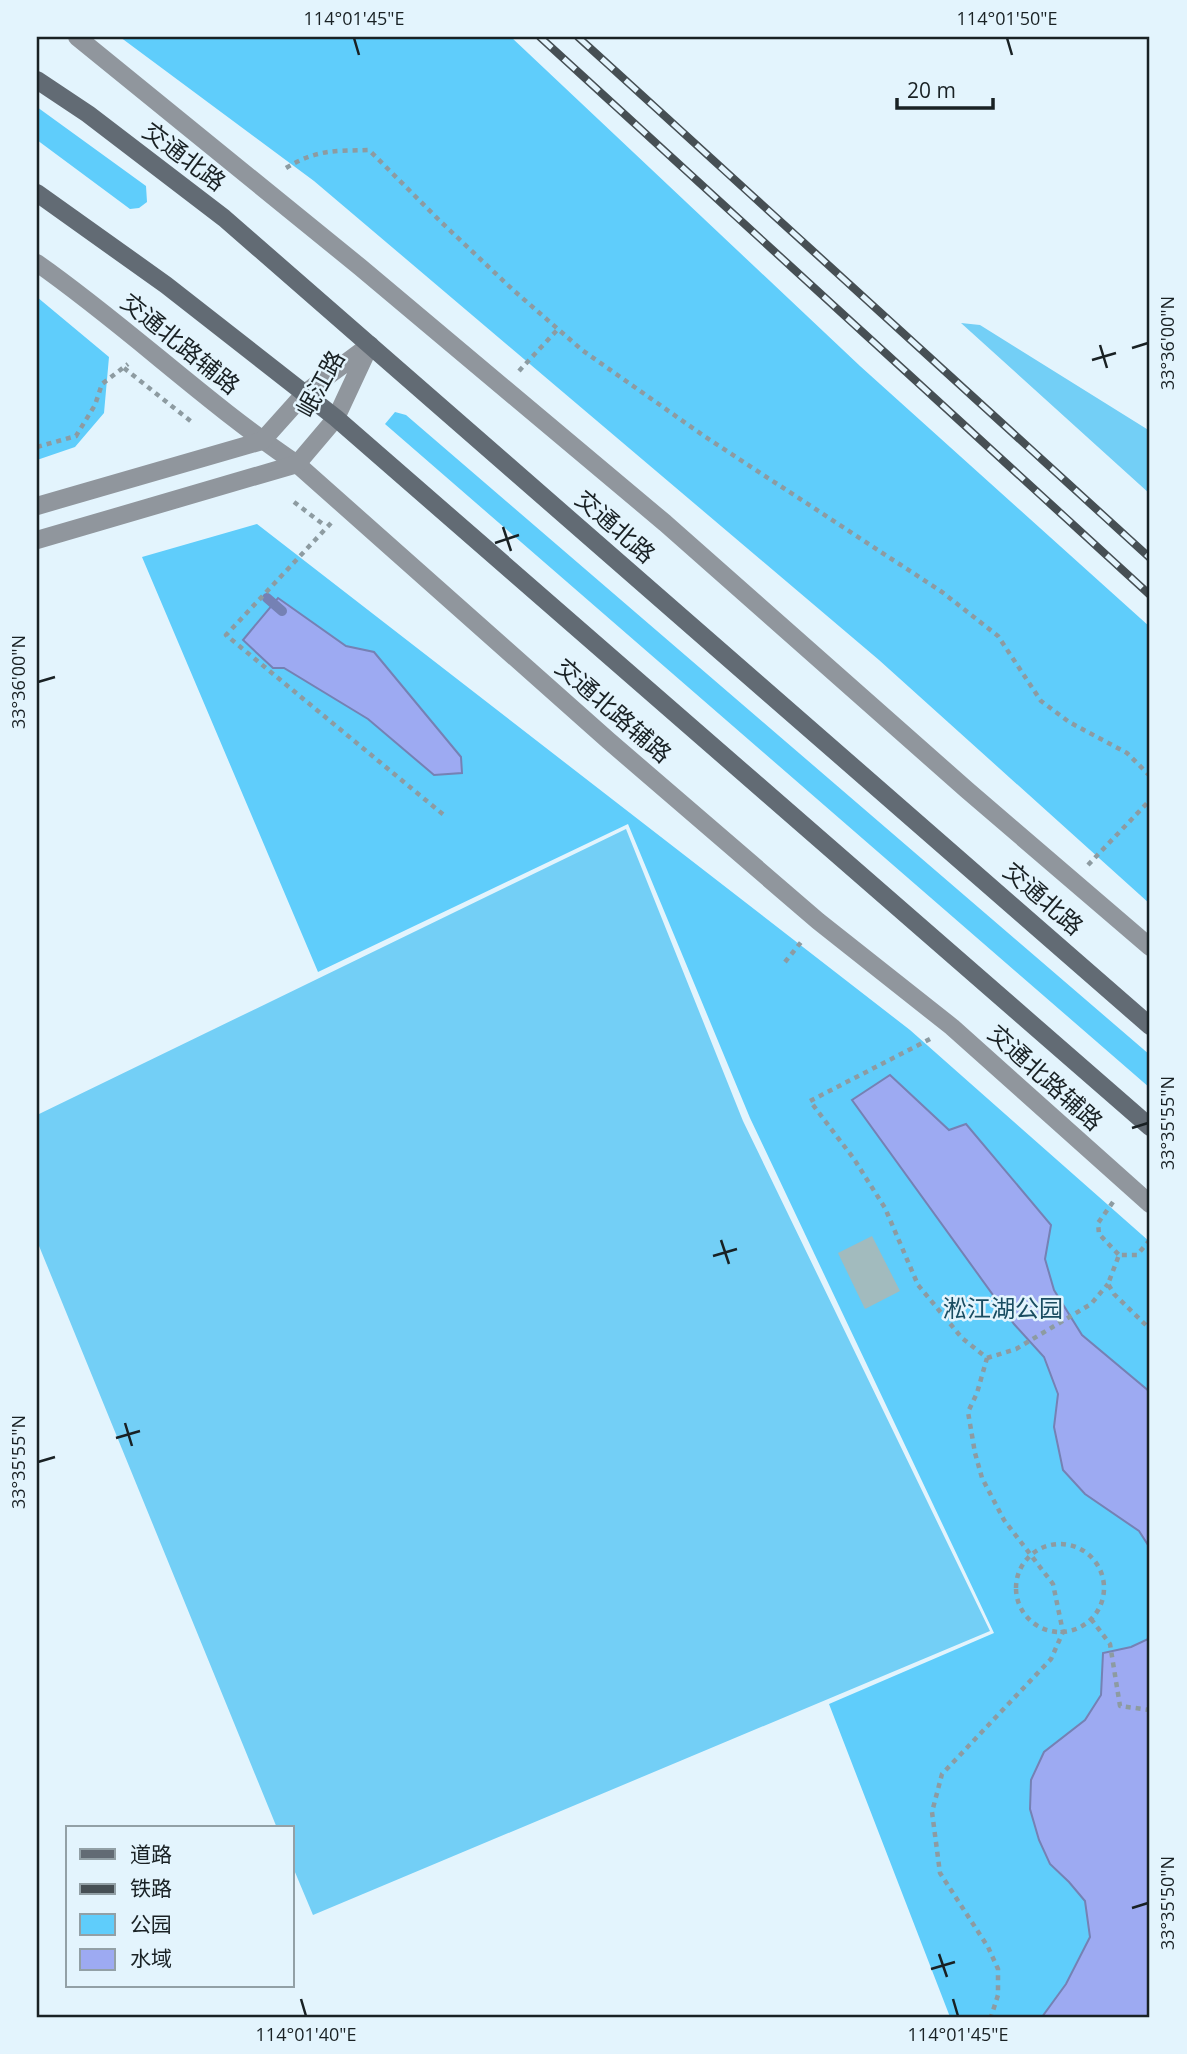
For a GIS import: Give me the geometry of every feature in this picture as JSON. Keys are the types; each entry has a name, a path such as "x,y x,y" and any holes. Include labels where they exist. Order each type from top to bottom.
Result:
{"main road":[{"name":"交通北路","path":"37,80 88,114 224,218 1150,1026"},
{"path":"37,193 166,285 336,418 1150,1127"}],"street":[{"path":"77,37 505,387 665,523 967,790 1150,947"},
{"name":"交通北路辅路","path":"37,263 76,290 262,441 297,464 598,732 818,921 952,1027 1150,1204"},
{"name":"岷江路","path":"262,441 305,393 370,345"},
{"name":"岷江路","path":"297,464 336,418 370,345"},
{"path":"37,506 262,441"},
{"path":"37,540 297,464"}],"path":[{"path":"286,169 305,156 369,150 440,222 582,350 704,436 942,592 998,636 1041,701 1069,722 1127,752 1150,776"},
{"path":"505,387 558,329"},
{"path":"37,447 76,436 95,405 102,384 124,368 144,346"},
{"path":"124,368 193,423"},
{"path":"294,502 327,527"},
{"path":"346,507 226,635 445,816"},
{"path":"1073,880 1150,800"},
{"path":"952,1027 810,1101 854,1159 886,1208 918,1285 962,1338 987,1358"},
{"path":"1126,1182 1098,1223 1099,1234 1119,1255 1137,1255 1150,1240"},
{"path":"987,1358 1016,1349 1091,1304 1108,1284 1119,1255"},
{"path":"1108,1284 1114,1294 1150,1329"},
{"path":"987,1358 977,1393 968,1412 982,1479 1019,1541 1032,1554 1053,1584 1063,1632 1051,1658 942,1774 932,1812 940,1873 988,1947 998,1969 998,1995 991,2017"},
{"path":"1053,1544 1067,1544 1080,1548 1091,1556 1099,1567 1103,1595 1099,1608 1091,1619 1073,1630 1063,1632 1037,1626 1027,1617 1019,1606 1015,1593 1016,1579 1021,1567 1032,1554 1053,1544"},
{"path":"1091,1619 1110,1644 1120,1706 1150,1710"}],"green space":[{"path":"120,37 511,37 860,366 1150,627 1150,904 879,660 314,181"},
{"path":"37,107 146,186 147,202 139,208 130,209 37,140"},
{"path":"37,297 109,357 104,413 75,447 37,460"},
{"path":"395,412 406,415 1150,1055 1150,1088 385,424"},
{"name":"淞江湖公园","path":"257,524 910,1030 1150,1242 1150,2017 950,2017 829,1704 994,1633 750,1118 628,824 318,972 142,557"}],"shaded area":[{"path":"961,323 980,325 1150,431 1150,494"},
{"path":"626,829 743,1121 990,1631 313,1915 294,1870 294,1826 276,1826 37,1241 37,1115"}],"water":[{"path":"278,598 346,646 374,652 461,757 462,773 434,775 368,719 284,668 273,668 243,640"},
{"path":"890,1075 949,1130 966,1124 1051,1225 1045,1259 1054,1290 1082,1335 1150,1392 1150,1548 1139,1531 1085,1494 1063,1470 1054,1427 1058,1394 1044,1357 1014,1324 852,1100"},
{"path":"1150,1638 1150,2017 1042,2017 1066,1984 1090,1937 1085,1901 1050,1864 1039,1840 1030,1809 1031,1780 1044,1752 1085,1720 1101,1695 1103,1653 1131,1647"}],"building":[{"path":"872,1236 900,1291 865,1309 838,1253"}],"waterway":[{"path":"267,598 282,611"}],"railway":[{"path":"540,37 1150,595"},
{"path":"578,37 1150,558"}]}
